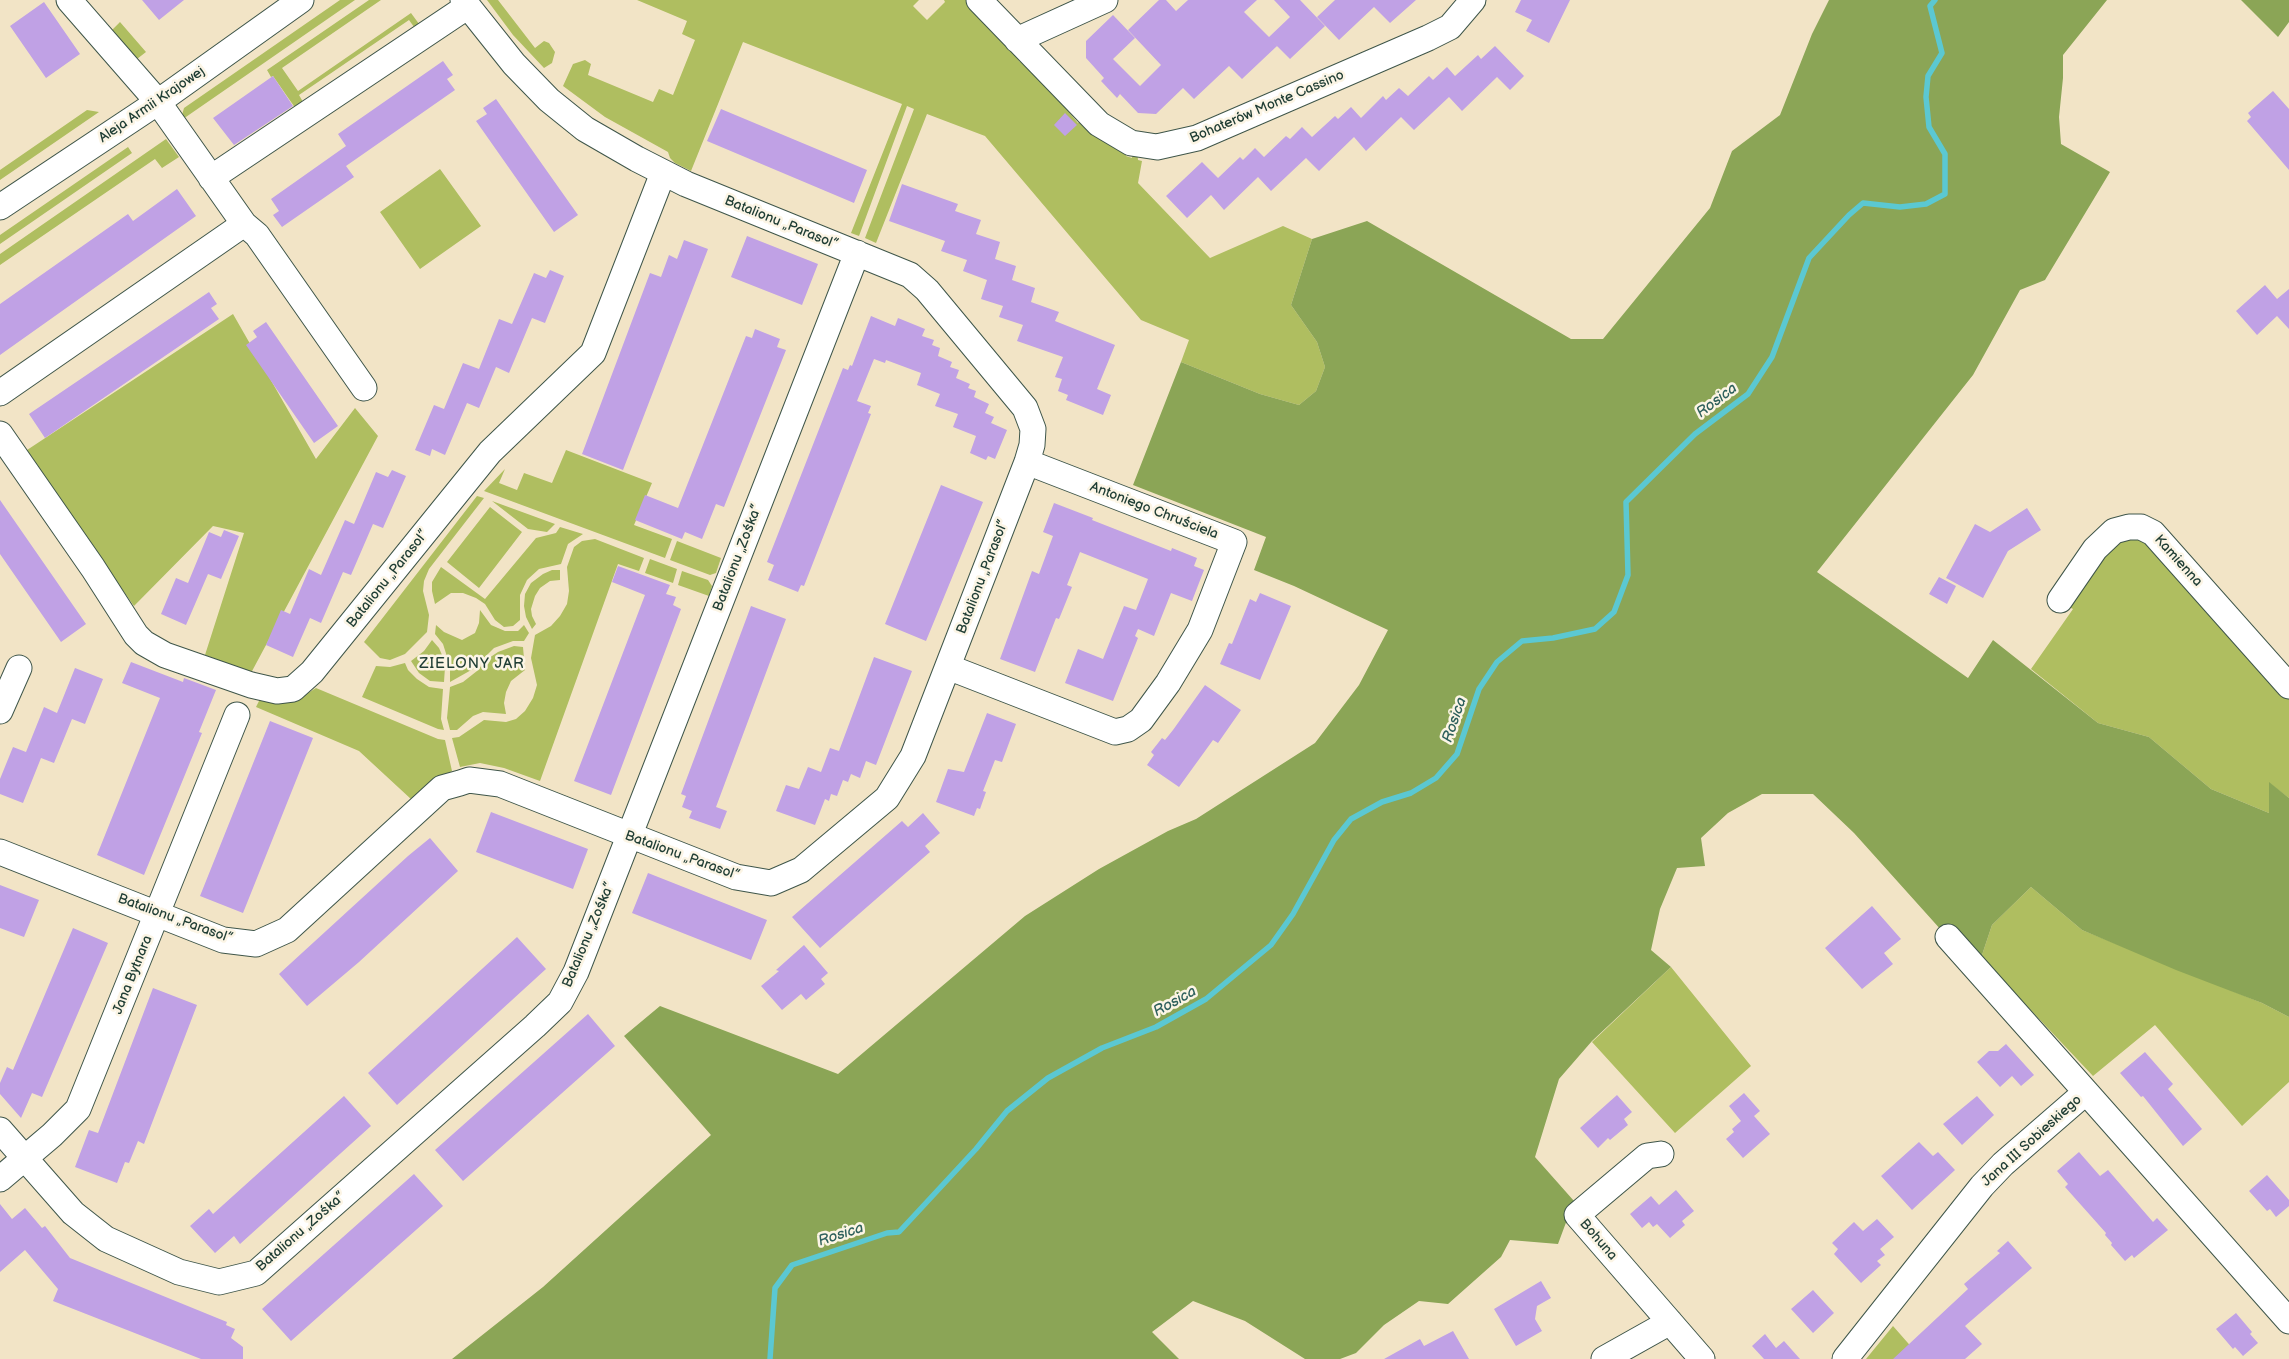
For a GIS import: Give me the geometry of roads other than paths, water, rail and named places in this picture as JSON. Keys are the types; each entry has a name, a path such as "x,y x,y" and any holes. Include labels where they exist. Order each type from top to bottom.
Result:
{"street":[{"path":"69,0 158,102 244,224 257,235 364,388"},
{"name":"Aleja Armii Krajowej","path":"0,207 158,102 301,0"},
{"name":"Bohaterów Monte Cassino","path":"979,0 1094,119 1106,129 1136,144 1164,147 1197,138 1428,38 1450,27 1473,0"},
{"path":"1017,40 1105,0"},
{"path":"211,178 465,3"},
{"name":"Batalionu „Parasol”","path":"0,852 224,940 256,944 287,930 442,788 469,780 500,784 736,878 771,883 801,870 887,798 912,756 1027,462 1032,445 1033,429 1022,403 919,282 900,270 710,194 663,173 585,129 549,100 499,48 465,3"},
{"name":"Batalionu „Parasol”","path":"0,434 93,568 136,635 144,643 165,655 262,688 277,691 293,689 312,672 490,452 593,353 663,173"},
{"path":"0,393 244,224"},
{"name":"Batalionu „Zośka”","path":"0,1130 73,1213 106,1239 179,1272 219,1282 256,1273 560,1002 576,972 857,253"},
{"name":"Antoniego Chruściela","path":"948,667 1115,732 1128,729 1141,720 1168,684 1200,630 1234,542 1027,462"},
{"name":"Kamienna","path":"2060,600 2095,549 2114,531 2129,527 2141,527 2153,533 2289,686"},
{"path":"0,711 18,668"},
{"name":"Jana Bytnara","path":"0,1179 78,1109 237,716"},
{"path":"1948,937 2086,1092"},
{"name":"Jana III Sobieskiego","path":"1845,1359 1982,1186 2086,1092 2289,1321"},
{"name":"Bohuna","path":"1661,1154 1646,1156 1577,1215 1702,1359"},
{"path":"1604,1359 1670,1322"}],"waterway":[{"name":"Rosica","path":"770,1359 775,1288 792,1265 887,1233 899,1232 976,1149 1007,1111 1048,1078 1102,1048 1156,1027 1206,999 1271,945 1293,914 1334,840 1351,819 1382,802 1411,793 1436,778 1457,754 1479,689 1497,662 1522,641 1553,638 1595,629 1614,612 1628,575 1626,502 1695,434 1748,394 1772,357 1809,258 1849,215 1863,203 1900,207 1926,204 1945,194 1945,154 1929,127 1926,97 1928,76 1942,53 1930,6 1935,0"}],"district":[{"name":"ZIELONY JAR","path":"472,664"}]}
